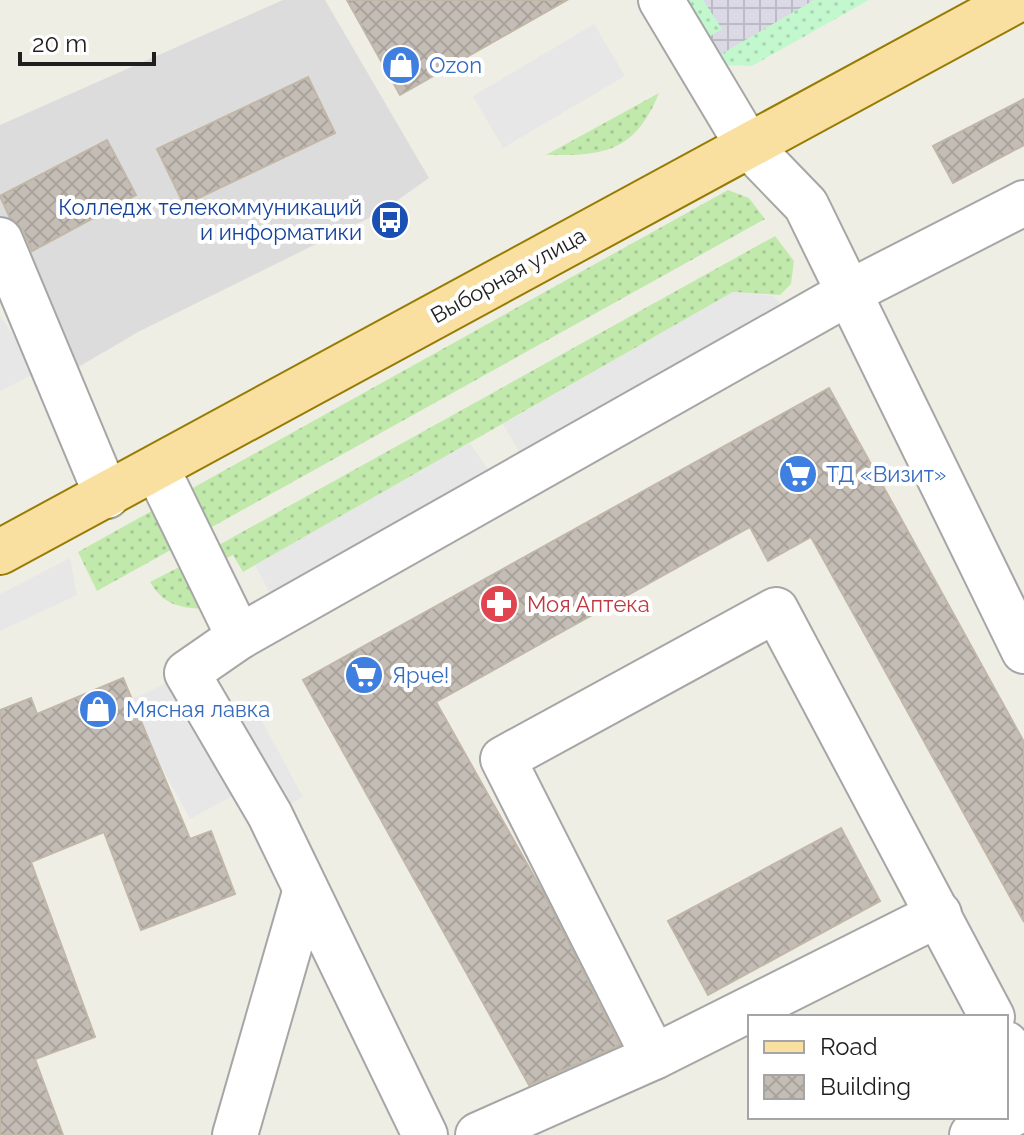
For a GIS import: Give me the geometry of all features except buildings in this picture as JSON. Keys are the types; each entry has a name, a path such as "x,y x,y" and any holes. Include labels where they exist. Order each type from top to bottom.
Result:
{"main road":[{"name":"Выборная улица","path":"0,552 157,469 1000,4"}],"street":[{"path":"661,0 747,144 806,205 1024,651"},
{"path":"425,1135 270,815 187,673 239,637 850,292 1024,203"},
{"path":"0,240 13,316 107,496"},
{"path":"157,469 239,637"},
{"path":"654,1057 503,759 776,610 991,1015"},
{"path":"235,1135 305,892"},
{"path":"478,1135 654,1057 939,914"},
{"path":"1008,1048 1024,1079"},
{"path":"972,1135 1003,1119"}],"shaded area":[{"path":"283,0 325,0 429,178 381,212 138,332 70,372 0,226 0,125"},
{"path":"703,0 814,0 711,60 702,41 722,29"},
{"path":"594,24 625,76 503,148 473,96"},
{"path":"733,292 774,296 795,323 531,472 503,424"},
{"path":"0,316 38,372 0,391"},
{"path":"470,443 501,489 281,613 255,565"},
{"path":"70,558 77,595 0,631 0,594"},
{"path":"187,673 213,718 250,699 303,797 270,815 251,786 190,819 126,702"}],"green space":[{"path":"678,0 869,0 752,66 721,65"},
{"path":"659,93 650,113 628,139 601,151 546,155"},
{"path":"728,190 749,198 765,219 97,591 78,552"},
{"path":"775,236 794,261 791,284 780,295 733,292 243,572 233,555 225,559 217,546"},
{"path":"193,560 207,609 189,608 167,601 150,582"}],"place":[{"name":"Ozon","path":"401,65"},
{"name":"Колледж телекоммуникаций и информатики","path":"390,220"},
{"name":"ТД «Визит»","path":"798,474"},
{"name":"Моя Аптека","path":"499,604"},
{"name":"Ярче!","path":"364,675"},
{"name":"Мясная лавка","path":"98,709"}]}
